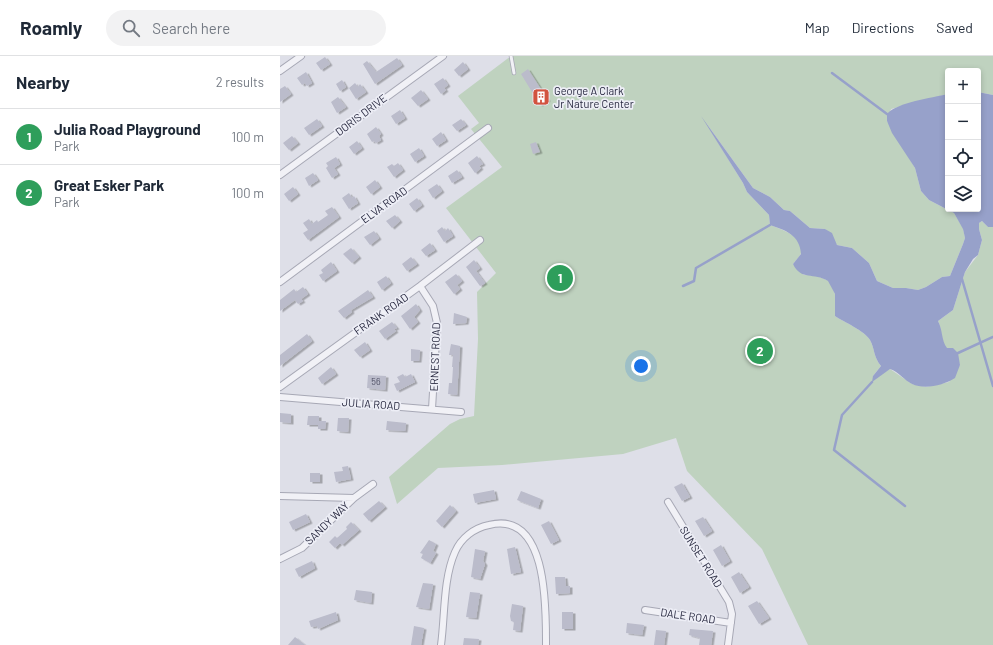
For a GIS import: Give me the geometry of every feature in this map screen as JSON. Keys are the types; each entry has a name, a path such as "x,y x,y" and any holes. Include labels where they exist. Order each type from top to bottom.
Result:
{"street":[{"path":"280,71 301,56"},
{"name":"DORIS DRIVE","path":"280,175 443,56"},
{"name":"ELVA ROAD","path":"280,282 488,128"},
{"name":"FRANK ROAD","path":"280,386 420,286 480,240"},
{"name":"ERNEST ROAD","path":"420,286 433,306 437,323 432,409"},
{"name":"JULIA ROAD","path":"280,397 461,412"},
{"name":"SANDY WAY","path":"280,559 302,548 354,498 373,484"},
{"path":"280,496 354,498"},
{"name":"SUNSET ROAD","path":"668,502 729,602 732,614 731,623"},
{"path":"441,645 449,573 455,551 460,542 471,532 481,526 503,523 522,530 529,537 534,546 539,564 544,598 546,645"},
{"name":"DALE ROAD","path":"645,610 731,623"},
{"path":"728,645 731,623"}],"lane":[{"path":"511,56 514,73"}],"green space":[{"path":"511,56 993,56 993,95 981,93 981,68 945,68 945,95 891,109 887,121 915,168 921,191 929,200 945,208 945,212 954,213 963,228 965,238 950,276 942,277 918,290 893,288 877,281 869,263 852,248 837,245 825,229 810,228 790,211 784,210 770,197 753,188 706,123 747,192 769,215 770,225 791,234 799,242 801,253 793,264 804,275 815,275 829,281 835,294 835,316 859,330 870,340 881,366 873,376 890,369 912,384 926,387 949,382 960,365 957,359 947,349 942,340 938,321 953,310 965,272 978,255 982,240 979,223 982,221 988,227 993,227 993,645 808,645 762,549 687,471 676,438 623,454 502,465 438,468 397,504 389,477 450,424 460,419 474,416 478,339 477,292 496,273 446,208 502,167 471,129 479,123 458,96"}],"water":[{"path":"981,93 993,95 993,227 988,227 982,221 979,223 982,240 978,255 973,259 965,272 953,310 938,321 945,345 947,348 953,348 958,353 960,365 955,378 945,383 923,387 912,384 890,369 872,382 873,376 881,366 870,340 859,330 835,316 835,294 828,281 823,278 800,273 796,269 793,264 801,254 798,242 791,234 770,225 769,215 747,192 743,183 701,116 753,188 770,197 784,210 790,211 810,228 825,229 832,233 837,245 852,248 869,263 877,281 893,288 918,290 942,277 950,276 965,238 963,229 952,212 981,212"},
{"path":"945,95 945,208 929,200 921,191 915,168 892,133 887,121 887,114 892,110 907,103"}],"building":[{"path":"325,57 330,64 321,70 316,63"},
{"path":"397,58 402,65 375,84 363,64 367,61 376,72"},
{"path":"463,62 468,69 459,76 454,70"},
{"path":"528,69 548,100 540,105 521,74"},
{"path":"306,72 312,83 307,86 305,83 302,85 297,78"},
{"path":"443,78 448,85 444,88 446,90 441,94 434,84"},
{"path":"342,80 346,87 340,91 336,84"},
{"path":"355,83 358,87 360,84 366,92 356,99 349,88"},
{"path":"285,86 291,94 280,102 280,89"},
{"path":"421,90 428,99 418,106 411,98"},
{"path":"338,97 346,107 337,113 331,102"},
{"path":"400,110 405,118 396,124 391,116"},
{"path":"317,119 322,126 309,135 304,128"},
{"path":"461,119 466,125 457,131 452,125"},
{"path":"376,127 381,134 379,136 381,140 376,143 374,141 372,142 367,134"},
{"path":"441,132 446,140 437,146 432,139"},
{"path":"292,136 298,143 289,150 283,143"},
{"path":"357,141 362,148 354,154 349,147"},
{"path":"536,142 540,152 533,154 530,144"},
{"path":"419,148 424,156 415,162 410,154"},
{"path":"477,156 483,164 479,166 481,168 475,173 468,163"},
{"path":"336,157 340,164 334,168 338,174 332,178 326,168 328,166 326,163"},
{"path":"398,163 403,170 394,177 387,167 392,164 394,166"},
{"path":"457,170 462,177 452,183 448,176"},
{"path":"313,173 318,180 309,186 305,178"},
{"path":"375,180 380,187 371,194 366,187"},
{"path":"437,184 442,191 433,198 428,190"},
{"path":"293,187 298,194 289,201 284,194"},
{"path":"349,193 352,198 354,196 358,203 349,209 342,198"},
{"path":"417,198 422,205 414,211 409,204"},
{"path":"332,207 339,217 308,240 303,233 308,230 303,223 309,219 312,224 317,220 318,222 328,215 325,211"},
{"path":"395,215 400,221 392,228 386,221"},
{"path":"442,227 445,231 448,228 453,236 444,242 437,231"},
{"path":"374,231 379,238 370,245 364,237"},
{"path":"430,243 435,250 426,256 421,250"},
{"path":"351,248 359,257 352,263 343,254"},
{"path":"411,257 417,264 407,271 402,264"},
{"path":"474,260 480,268 476,271 485,283 480,286 466,267"},
{"path":"331,262 337,271 323,281 319,275 323,273 321,270"},
{"path":"456,274 462,281 457,285 460,289 454,294 445,282"},
{"path":"386,276 391,283 382,290 377,282"},
{"path":"303,287 308,294 301,299 303,301 298,304 295,300 280,311 280,300 294,289 296,292"},
{"path":"368,290 373,297 351,310 352,312 344,318 338,311"},
{"path":"416,304 420,310 414,317 418,322 410,329 401,316"},
{"path":"454,313 467,317 466,323 453,324"},
{"path":"392,322 397,328 394,329 396,331 385,339 379,331"},
{"path":"307,334 312,341 280,366 280,355"},
{"path":"365,342 370,350 360,357 354,350"},
{"path":"451,344 460,346 457,395 448,394 449,383 452,383 453,367 453,355 449,355"},
{"path":"411,349 420,350 419,361 411,361"},
{"path":"331,367 336,374 322,384 318,378"},
{"path":"403,374 405,377 411,374 415,382 397,391 394,384 400,382 397,377"},
{"path":"368,375 386,376 385,390 367,388"},
{"path":"280,413 291,414 291,423 280,422"},
{"path":"308,416 319,416 319,421 326,421 325,429 318,429 318,425 307,425"},
{"path":"338,418 349,418 348,432 337,431"},
{"path":"387,421 406,423 405,431 386,430"},
{"path":"348,466 351,479 336,482 334,472 343,471 342,467"},
{"path":"310,473 320,473 320,482 310,482"},
{"path":"682,483 690,497 682,501 674,487"},
{"path":"494,490 496,499 475,503 473,494"},
{"path":"521,491 541,499 538,508 517,500"},
{"path":"379,501 385,507 369,521 363,514"},
{"path":"450,505 456,511 442,527 436,521"},
{"path":"306,514 310,522 293,530 289,522"},
{"path":"703,517 712,531 704,536 695,521"},
{"path":"549,521 559,540 551,544 541,525"},
{"path":"351,522 359,530 342,545 340,543 335,548 329,542 335,536 337,538 347,529 346,527"},
{"path":"429,540 436,544 433,551 436,553 430,563 421,558 423,554 420,553"},
{"path":"721,545 730,561 722,566 713,550"},
{"path":"515,547 521,572 511,574 507,549"},
{"path":"475,549 485,551 483,561 485,564 480,579 471,577"},
{"path":"312,561 315,568 299,577 295,569"},
{"path":"739,572 749,587 740,593 731,577"},
{"path":"555,577 565,577 566,586 570,586 570,593 556,594"},
{"path":"423,583 433,584 429,609 416,607"},
{"path":"356,590 372,592 371,603 354,600"},
{"path":"470,592 480,593 476,618 466,617"},
{"path":"757,601 769,618 759,624 748,606"},
{"path":"512,604 523,606 520,631 513,630 514,622 511,621 510,616"},
{"path":"336,612 338,620 318,629 317,626 311,627 309,621"},
{"path":"562,612 573,612 573,629 562,629"},
{"path":"627,623 644,625 642,635 626,633"},
{"path":"414,626 424,628 421,645 411,645"},
{"path":"690,629 713,631 711,645 699,645 700,638 689,635"},
{"path":"656,630 666,631 664,645 654,645"},
{"path":"295,637 305,645 288,645"},
{"path":"464,638 479,639 478,645 463,645"}],"waterway":[{"path":"832,73 887,114"},
{"path":"683,286 694,281 696,268 770,225"},
{"path":"962,279 993,386"},
{"path":"958,353 993,337"},
{"path":"872,382 842,415 834,450 905,506"}],"place":[{"name":"George A Clark Jr Nature Center","path":"541,97"},
{"name":"Julia Road Playground","path":"560,278"},
{"name":"Great Esker Park","path":"760,351"}]}
